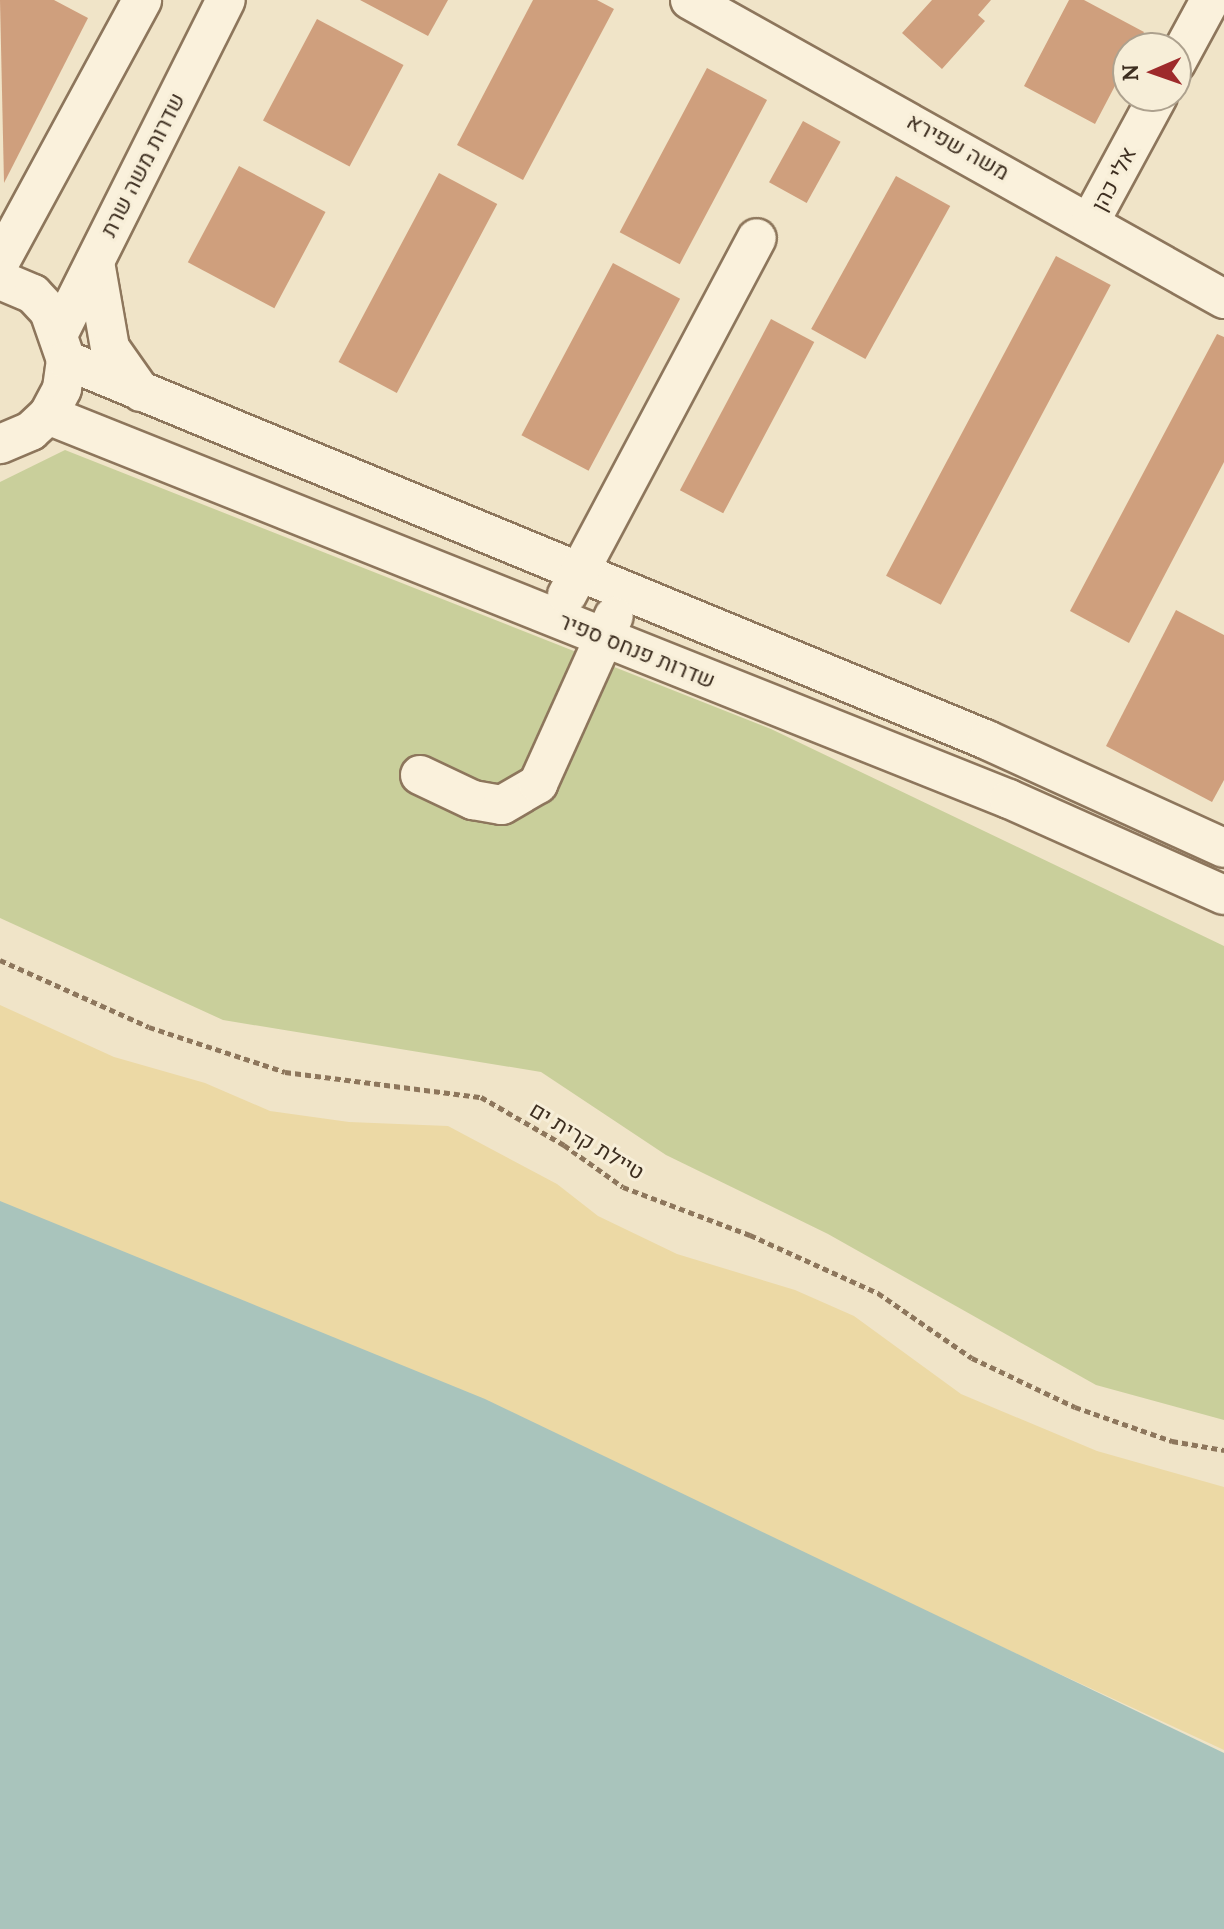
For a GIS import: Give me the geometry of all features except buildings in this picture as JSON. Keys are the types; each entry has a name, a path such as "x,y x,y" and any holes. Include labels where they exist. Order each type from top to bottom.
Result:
{"street":[{"path":"0,262 142,0"},
{"name":"שדרות משה שרת","path":"48,415 62,389 63,345 95,262 226,0"},
{"name":"משה שפירא","path":"690,0 1091,220 1224,299"},
{"path":"1192,33 1210,0"},
{"name":"אלי כהן","path":"1091,220 1149,112"},
{"path":"0,230 32,201"},
{"path":"555,619 757,238"},
{"path":"95,262 110,348 143,394"},
{"path":"0,280 33,294 63,345 143,394 987,740 1224,848"},
{"path":"0,444 31,431 48,415"},
{"name":"שדרות פנחס ספיר","path":"48,415 1009,799 1224,895"},
{"path":"420,775 473,800 502,805 538,784 626,592"}],"path":[{"name":"טיילת קרית ים","path":"0,960 149,1027 285,1072 481,1097 564,1145 623,1187 750,1235 878,1293 972,1358 1075,1407 1172,1441 1224,1450"}],"green space":[{"path":"65,450 771,729 1224,946 1224,1420 1096,1385 828,1234 666,1155 541,1072 223,1020 0,918 0,482"}],"sand":[{"path":"0,1005 114,1057 205,1083 270,1111 349,1122 448,1126 557,1184 598,1216 677,1254 795,1290 854,1316 961,1394 1097,1451 1224,1487 1224,1750 967,1631 0,1220"}],"water":[{"path":"0,1201 485,1399 1224,1753 1224,1929 0,1929"}]}
